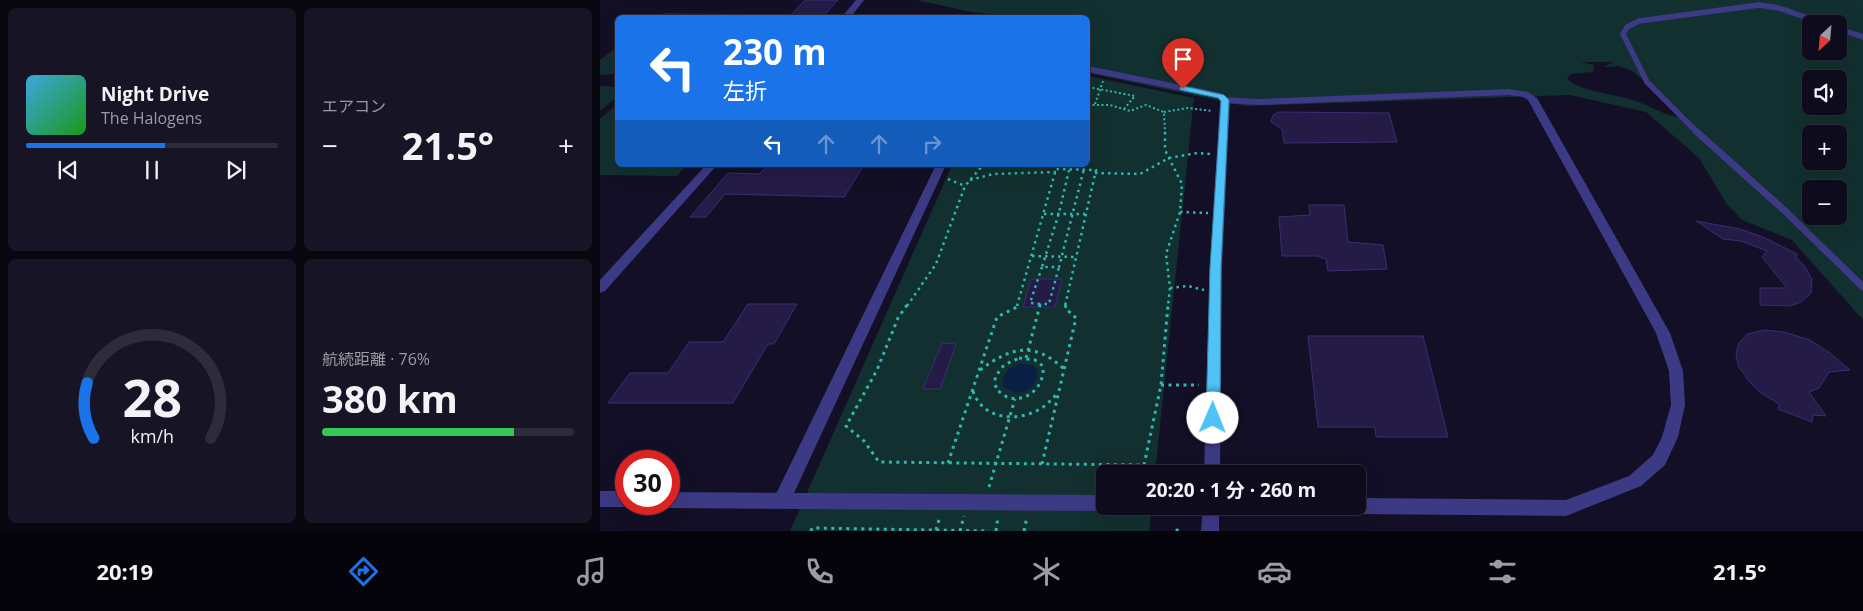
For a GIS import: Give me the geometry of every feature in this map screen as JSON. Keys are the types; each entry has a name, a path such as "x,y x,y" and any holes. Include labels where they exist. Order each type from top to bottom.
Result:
{"street":[{"path":"848,15 860,0"},
{"path":"1090,69 1221,96 1225,100 1257,102 1509,92 1525,94 1532,98 1663,333 1676,371 1678,405 1670,437 1659,460 1635,482 1566,508 1366,506"},
{"path":"1212,465 1216,267 1225,100"},
{"path":"600,288 710,167"},
{"path":"782,500 941,172"},
{"path":"600,499 615,500"},
{"path":"680,500 1096,503"},
{"path":"1210,531 1211,515"}],"lane":[{"path":"1802,16 1779,8 1749,5 1639,21 1626,27 1623,34 1647,82 1700,135 1785,211 1863,287"},
{"path":"1848,32 1863,37"}],"path":[{"path":"1095,104 1104,78"},
{"path":"1090,87 1135,96 1124,109"},
{"path":"1090,105 1110,105 1130,111 1146,105 1164,112 1188,108 1216,111"},
{"path":"981,167 964,186 936,264 898,318 877,370 846,426 864,442 878,462 1144,465 1161,385 1170,288 1166,254 1180,212 1182,184 1165,150 1164,112"},
{"path":"948,463 997,317 1017,307 1056,169 1084,169 1096,170 1096,173 1140,174 1169,158 1196,152 1214,154"},
{"path":"1069,169 1059,213 1030,303 1049,304 1084,169"},
{"path":"941,172 964,186"},
{"path":"969,180 993,174 1056,172"},
{"path":"1042,464 1076,318 1065,308 1096,173"},
{"path":"1180,212 1212,213"},
{"path":"1044,214 1086,214"},
{"path":"1032,256 1076,257"},
{"path":"1042,267 1059,267"},
{"path":"1170,288 1188,286 1208,291"},
{"path":"1026,358 1040,304"},
{"path":"979,372 996,358 1009,352 1029,349 1048,355 1064,369"},
{"path":"1026,358 1041,364 1045,375 1038,389 1031,394 1015,399 1000,394 996,389 995,377 1004,365 1011,361 1026,358"},
{"path":"1161,385 1203,385"},
{"path":"973,389 974,398 979,406 988,412 1009,417 1038,410 1059,392"},
{"path":"989,487 1015,399"},
{"path":"936,530 940,516"},
{"path":"960,531 964,516"},
{"path":"996,531 998,517"},
{"path":"1024,531 1027,517"},
{"path":"1176,531 1180,527"},
{"path":"811,531 812,528 989,531"}],"green space":[{"path":"917,0 1863,0 1863,320 1792,240 1742,220 1726,203 1699,158 1646,112 1570,95 1245,106 1090,73 1090,15 997,15 966,11","holes":["1580,62 1613,62 1604,67 1619,66 1632,71 1688,118 1673,116 1640,102 1590,90 1567,79 1571,74 1593,72 1594,65"]},
{"path":"663,13 750,14 749,15 660,15"},
{"path":"615,49 615,74 600,75 600,60"},
{"path":"1090,76 1194,98 1156,465 1096,465 1096,515 1151,515 1149,531 790,531 951,167 1090,167"},
{"path":"600,86 615,87 615,98 600,111"},
{"path":"615,106 615,167 685,167 677,176 600,175 600,119"}],"water":[{"path":"1019,364 1031,365 1037,370 1038,376 1035,383 1029,389 1013,392 1004,386 1002,378 1009,369"}],"building":[{"path":"805,0 838,0 825,15 791,15"},
{"path":"1279,112 1389,113 1397,142 1284,143 1282,129 1271,122 1273,115"},
{"path":"765,167 863,167 844,197 725,194 706,217 690,217 728,173 760,174"},
{"path":"1309,205 1344,205 1348,242 1383,245 1387,269 1328,271 1326,259 1317,256 1282,256 1279,217 1310,215"},
{"path":"1696,221 1740,229 1763,237 1797,254 1796,258 1803,264 1812,279 1811,293 1801,302 1790,306 1760,305 1760,288 1787,288 1762,257 1767,251 1741,241 1723,239"},
{"path":"1031,279 1062,279 1055,307 1023,307"},
{"path":"748,304 797,304 774,344 768,344 733,403 608,403 630,373 668,373 689,342 723,342"},
{"path":"1765,330 1784,332 1810,340 1830,353 1850,370 1829,372 1819,388 1809,392 1826,416 1813,415 1812,422 1778,409 1779,404 1761,393 1738,366 1736,354 1739,343 1747,334"},
{"path":"1308,336 1423,336 1448,437 1376,437 1375,427 1318,427"},
{"path":"942,343 956,344 940,389 923,389"}],"route":[{"path":"1183,89 1221,96 1225,100 1216,267 1213,418"}]}
